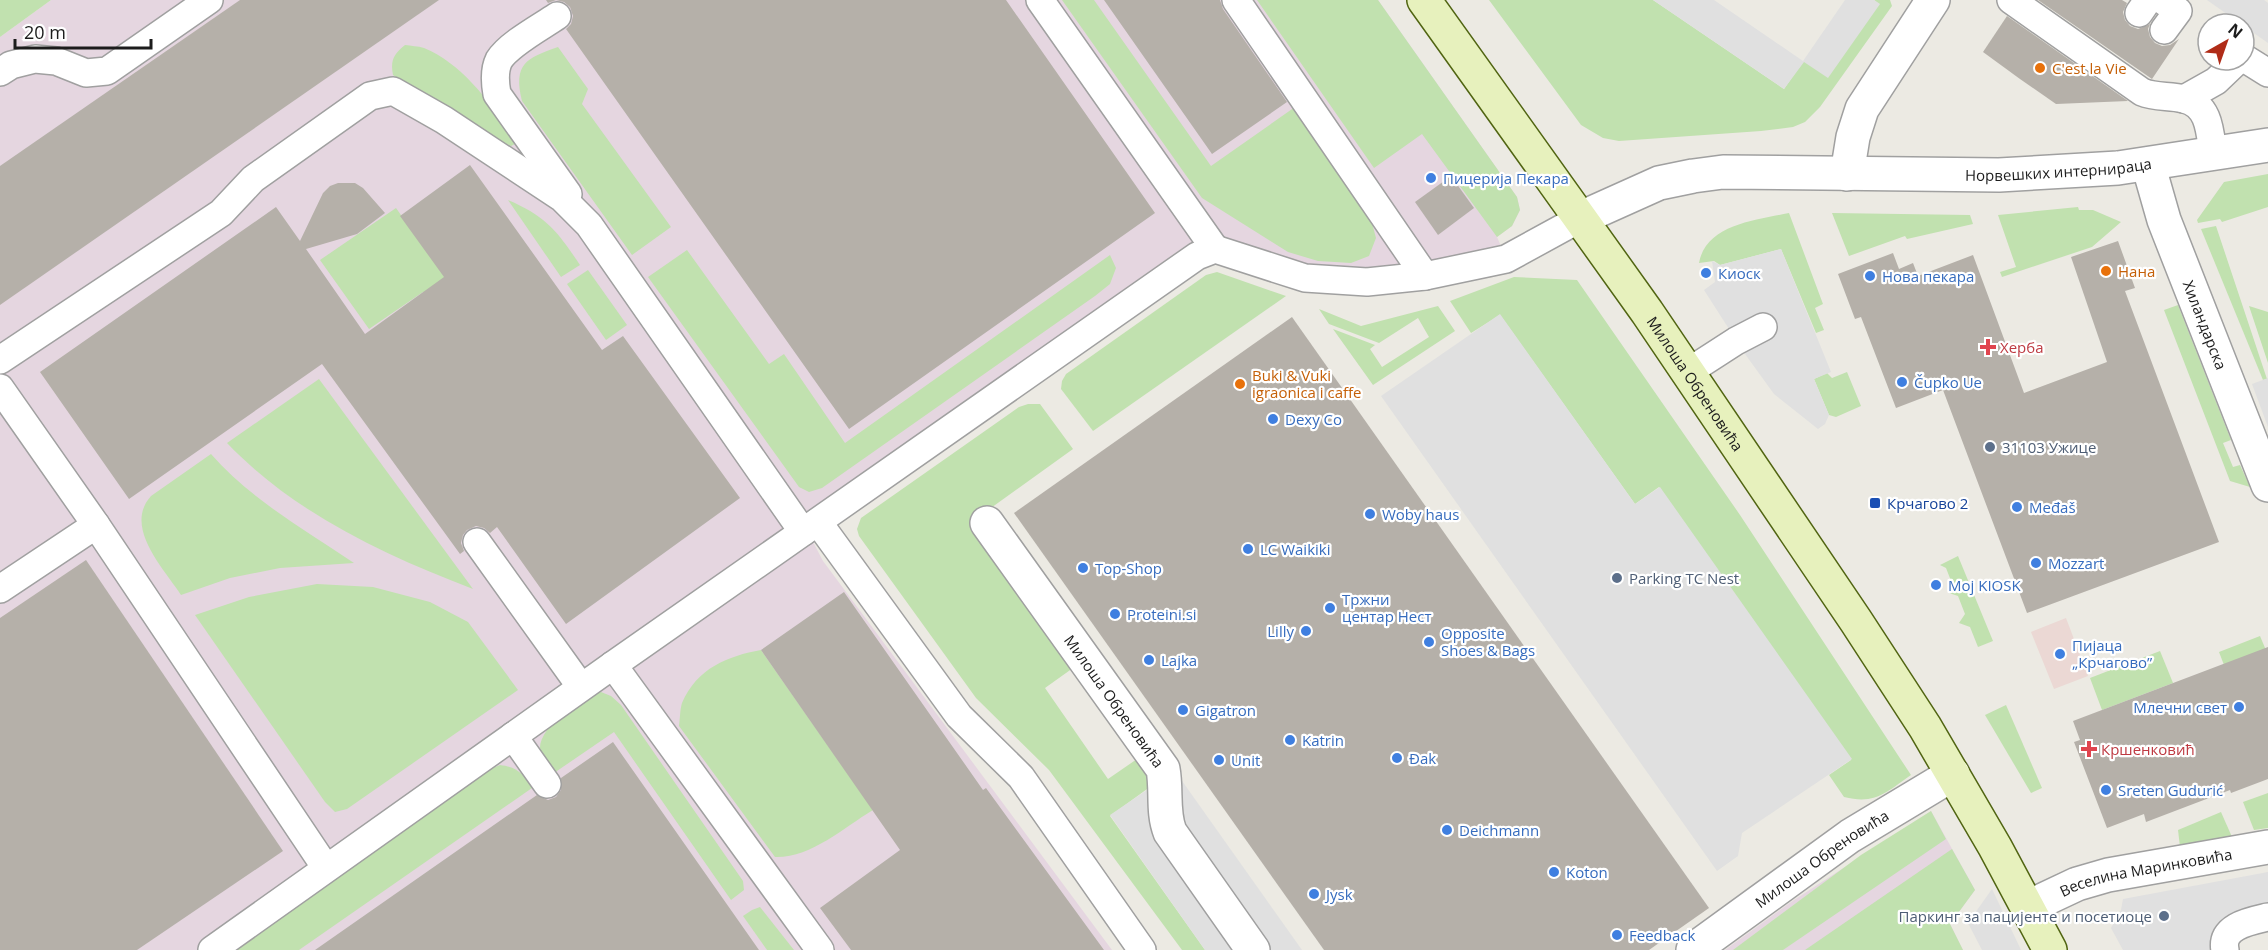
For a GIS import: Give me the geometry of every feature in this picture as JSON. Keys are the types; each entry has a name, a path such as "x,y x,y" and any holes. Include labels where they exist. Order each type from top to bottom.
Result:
{"street":[{"name":"Милоша Обреновића","path":"1424,0 1581,218 1856,621 1953,774 2050,950"},
{"path":"1847,174 1853,137 1862,109 1933,0"},
{"name":"Норвешких интернираца","path":"1581,218 1650,186 1693,176 1753,172 1999,175 2118,168 2268,146"},
{"name":"Хиландарска","path":"2148,164 2164,220 2268,485"},
{"name":"Милоша Обреновића","path":"987,522 1163,770 1166,786 1166,822 1170,832 1253,950"},
{"name":"Милоша Обреновића","path":"1694,950 1850,836 1953,774"},
{"name":"Веселина Маринковића","path":"2028,907 2077,884 2108,875 2268,848"}],"lane":[{"path":"0,72 11,65 35,59 56,61 86,73 107,70 209,0"},
{"path":"1040,0 1215,249 1305,278 1366,282 1425,276 1506,259 1581,218"},
{"path":"1236,0 1425,276"},
{"path":"2011,0 2039,9 2132,75 2150,95 2191,101 2205,113 2208,120 2213,154"},
{"path":"2150,4 2178,11 2164,30"},
{"path":"557,16 513,46 500,60 495,79 497,93 589,225 810,527 959,716 1021,777 1142,950"},
{"path":"2184,99 2216,81 2225,72"},
{"path":"0,360 221,213 253,179 370,96 393,91 444,120 562,198 589,225"},
{"path":"212,950 613,664 1197,256 1215,249"},
{"path":"1688,372 1736,341 1763,327"},
{"path":"0,388 96,525 326,868"},
{"path":"0,589 96,525"},
{"path":"477,542 581,687"},
{"path":"613,664 820,950"},
{"path":"513,736 547,784"},
{"path":"2225,950 2224,944 2227,937 2236,927 2268,917"}],"shaded area":[{"path":"51,0 1378,0 1517,197 1520,210 1512,226 1497,237 1503,251 1371,272 1306,268 1204,233 800,517 823,561 1112,950 0,950 0,37"},
{"path":"1653,0 1714,0 1803,61 1845,0 1874,0 1880,4 1828,78 1804,62 1784,89"},
{"path":"2207,0 2264,0 2268,3 2268,43 2256,35 2256,12 2224,12"},
{"path":"1781,249 1831,372 1814,379 1829,415 1825,424 1818,429 1774,394 1704,290 1715,282 1712,261 1720,265"},
{"name":"Parking TC Nest","path":"1500,314 1635,504 1660,487 1852,759 1742,833 1738,856 1717,871 1381,396"},
{"path":"2268,378 2268,427 2252,384"},
{"name":"Пијаца „Крчагово”","path":"2066,618 2088,676 2054,689 2031,632"},
{"path":"1175,771 1302,950 1205,950 1110,815"},
{"path":"1931,811 1975,890 1950,924 1963,950 1725,950 1791,902"},
{"name":"Паркинг за пацијенте и посетиоце","path":"2268,872 2268,917 2215,927 2225,950 2123,950 2111,928 2121,910 2123,899"},
{"path":"1992,889 2021,950 1982,950 1968,923"}],"green space":[{"path":"0,0 51,0 0,37"},
{"path":"1062,0 1094,0 1211,166 1295,107 1369,212 1376,238 1369,256 1351,263 1318,261 1288,252 1202,198"},
{"path":"1257,0 1378,0 1517,197 1520,210 1512,226 1497,237 1422,134 1374,168"},
{"path":"1489,0 1653,0 1784,89 1802,63 1879,4 1874,0 1890,0 1892,6 1820,107 1805,122 1793,127 1761,131 1619,141 1603,138 1581,125"},
{"path":"405,45 424,48 464,74 496,111 514,137 515,144 511,146 499,141 407,86 393,75 394,58"},
{"path":"558,47 588,89 582,104 671,227 632,255 522,101 519,78 525,64 530,59"},
{"path":"2268,174 2268,207 2222,222 2220,219 2198,223 2197,220 2224,182"},
{"path":"508,200 550,226 580,265 561,277"},
{"path":"2078,207 2079,210 2093,210 2121,222 2092,247 2002,277 2000,272 2016,267 1998,215"},
{"path":"396,208 504,361 483,375 423,292 369,329 320,260"},
{"path":"1789,213 1823,304 1815,308 1824,330 1816,333 1781,249 1720,265 1714,261 1699,263 1704,250 1722,232 1748,222"},
{"path":"1832,213 1970,215 1973,224 1907,239 1905,236 1849,256"},
{"path":"2216,226 2267,379 2263,380 2201,229"},
{"path":"687,250 769,364 784,354 845,443 1110,255 1116,268 1110,284 1095,296 822,488 809,492 799,487 648,277"},
{"path":"588,270 627,325 606,340 567,284"},
{"path":"1217,272 1286,296 1093,431 1061,389 1066,374 1206,275"},
{"path":"1514,277 1577,280 1740,515 1911,775 1887,792 1873,798 1844,797 1829,775 1851,760 1659,487 1635,504 1500,315 1471,333 1450,301"},
{"path":"2178,305 2231,440 2223,443 2233,467 2240,465 2250,487 2230,481 2164,310"},
{"path":"1438,306 1455,331 1373,385 1333,329 1375,345 1370,349 1382,367 1429,337 1418,318 1379,343 1329,324 1319,309 1361,326"},
{"path":"2249,306 2268,312 2268,363"},
{"path":"1847,372 1861,406 1836,417 1829,415 1814,379 1827,373 1832,378"},
{"path":"319,379 473,589 406,562 342,530 281,491 227,443"},
{"path":"1040,404 1073,449 970,523 1073,668 1045,688 1108,779 1137,759 1154,784 1110,816 1205,950 1182,950 1049,770 976,698 859,536 857,529 861,518 1019,407"},
{"path":"211,454 260,500 354,563 280,568 230,578 181,595 149,547 141,521 144,508 151,496"},
{"path":"1958,556 1993,641 1978,647 1970,627 1959,623 1965,614 1958,596 1949,593 1953,586 1946,568 1940,565"},
{"path":"317,584 373,587 430,602 468,622 518,690 347,809 335,812 325,802 195,615 249,597"},
{"path":"2260,636 2268,655 2229,678 2219,652"},
{"path":"761,650 873,810 826,841 801,853 788,856 775,857 679,726 682,703 688,691 705,672 725,660"},
{"path":"2160,651 2173,683 2102,710 2090,678"},
{"path":"601,692 611,696 621,705 743,881 744,890 731,900 614,732 554,773 545,762 540,748 542,739 554,721 573,705"},
{"path":"2006,705 2042,788 2031,793 1985,715"},
{"path":"500,765 511,767 519,772 532,788 299,950 236,950 488,770"},
{"path":"2268,793 2268,828 2254,830 2243,802"},
{"path":"1931,811 1946,839 1783,950 1733,950 1861,855"},
{"path":"2221,812 2232,837 2180,847 2178,830"},
{"path":"1952,849 1975,890 1950,924 1963,950 1805,950"},
{"path":"760,907 794,950 767,950 743,916"}],"building":[{"path":"240,0 439,0 0,305 0,166"},
{"path":"556,0 1006,0 1155,213 849,429 566,29 571,24 573,16 570,7"},
{"path":"1104,0 1220,0 1223,9 1287,102 1212,154"},
{"path":"2038,0 2122,0 2127,3 2123,12 2130,26 2138,29 2150,24 2148,29 2150,37 2162,46 2170,45 2179,39 2152,79"},
{"path":"2007,16 2128,101 2056,104 2020,79 1983,52"},
{"path":"470,165 602,350 623,336 740,498 566,624 497,527 490,533 476,526 467,530 461,543 464,551 460,554 322,364 129,499 40,372 276,207 300,241 323,193 330,186 338,183 355,183 363,188 385,213 357,234 306,249 365,334 444,277 400,216"},
{"path":"1451,176 1474,208 1438,235 1415,202"},
{"path":"2118,241 2135,288 2125,291 2219,542 2027,613 1943,390 1896,408 1861,317 1855,319 1838,274 1893,253 1899,269 1913,263 1918,276 1973,255 2024,393 2107,362 2071,257"},
{"path":"1292,317 1709,908 1649,950 1324,950 1014,513"},
{"path":"86,560 283,851 137,950 0,950 0,618"},
{"path":"844,592 983,790 986,788 1104,950 851,950 820,908 900,850 761,650"},
{"path":"2268,647 2268,779 2231,793 2230,790 2146,822 2144,814 2107,828 2074,742 2080,740 2073,721"},
{"path":"613,742 759,950 315,950 537,795 548,800 556,797 561,790 561,778"}],"place":[{"name":"C'est la Vie","path":"2040,68"},
{"name":"Пицерија Пекара","path":"1431,178"},
{"name":"Нана","path":"2106,271"},
{"name":"Киоск","path":"1706,273"},
{"name":"Нова пекара","path":"1870,276"},
{"name":"Херба","path":"1988,347"},
{"name":"Čupko Ue","path":"1902,382"},
{"name":"Buki & Vuki igraonica i caffe","path":"1240,384"},
{"name":"Dexy Co","path":"1273,419"},
{"name":"31103 Ужице","path":"1990,447"},
{"name":"Крчагово 2","path":"1875,503"},
{"name":"Međaš","path":"2017,507"},
{"name":"Woby haus","path":"1370,514"},
{"name":"LC Waikiki","path":"1248,549"},
{"name":"Mozzart","path":"2036,563"},
{"name":"Top-Shop","path":"1083,568"},
{"name":"Parking TC Nest","path":"1617,578"},
{"name":"Moj KIOSK","path":"1936,585"},
{"name":"Тржни центар Нест","path":"1330,608"},
{"name":"Proteini.si","path":"1115,614"},
{"name":"Lilly","path":"1306,631"},
{"name":"Opposite Shoes & Bags","path":"1429,642"},
{"name":"Пијаца „Крчагово”","path":"2060,654"},
{"name":"Lajka","path":"1149,660"},
{"name":"Млечни свет","path":"2239,707"},
{"name":"Gigatron","path":"1183,710"},
{"name":"Katrin","path":"1290,740"},
{"name":"Кршенковић","path":"2089,749"},
{"name":"Đak","path":"1397,758"},
{"name":"Unit","path":"1219,760"},
{"name":"Sreten Gudurić","path":"2106,790"},
{"name":"Deichmann","path":"1447,830"},
{"name":"Koton","path":"1554,872"},
{"name":"Jysk","path":"1314,894"},
{"name":"Паркинг за пацијенте и посетиоце","path":"2164,916"},
{"name":"Feedback","path":"1617,935"}]}
